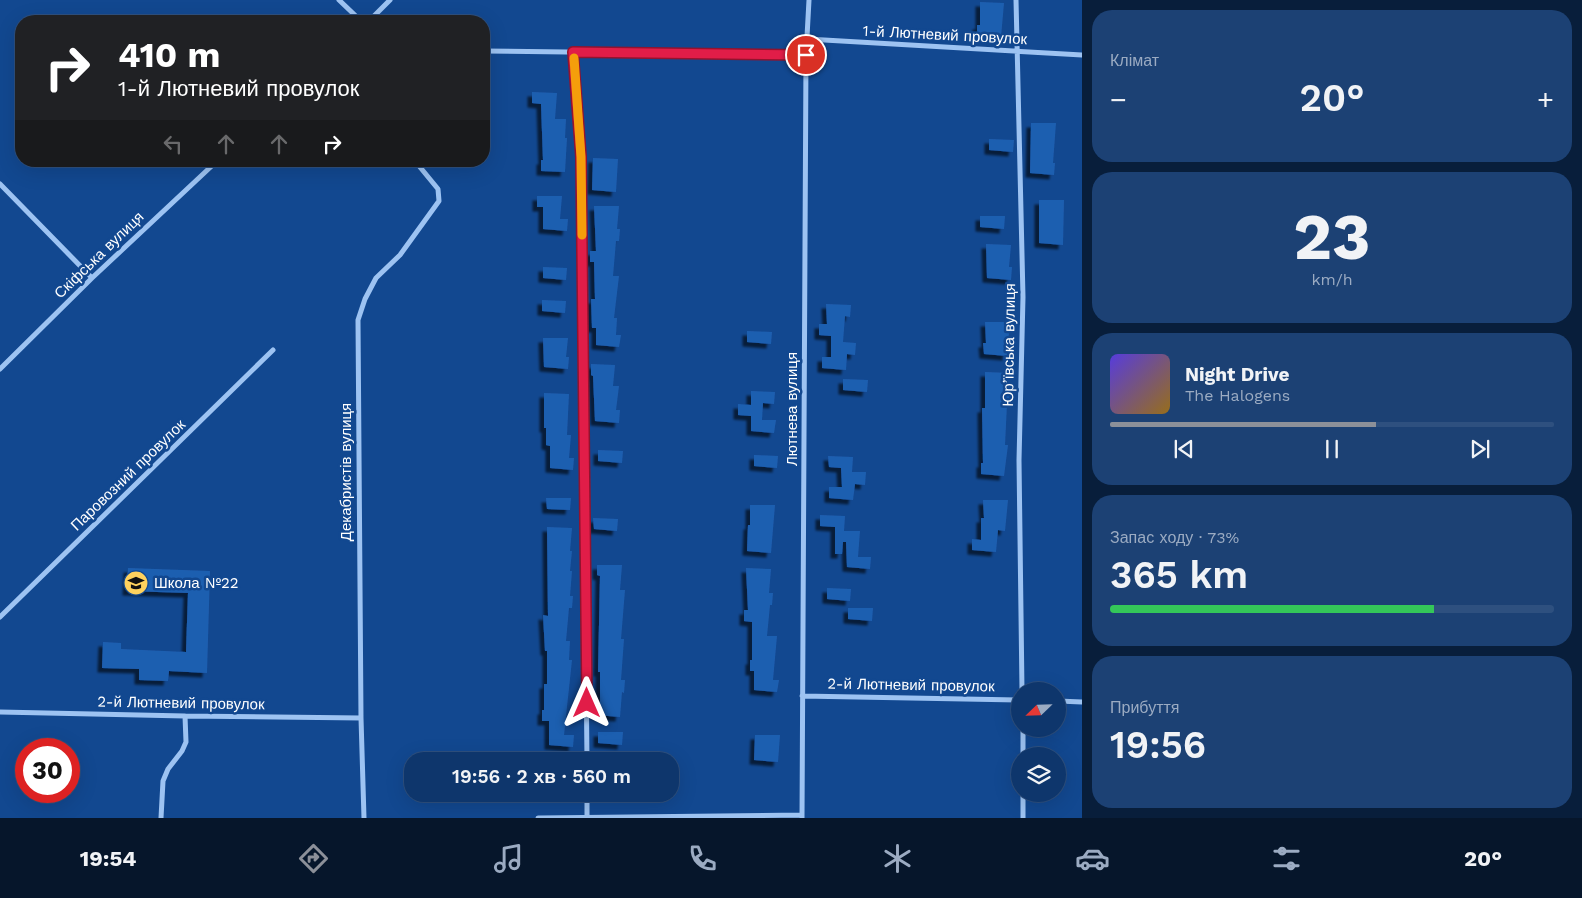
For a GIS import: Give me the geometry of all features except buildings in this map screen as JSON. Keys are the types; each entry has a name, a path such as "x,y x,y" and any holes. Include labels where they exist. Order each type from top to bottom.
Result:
{"street":[{"path":"340,0 355,15"},
{"path":"375,15 390,0"},
{"name":"Лютнева вулиця","path":"802,816 806,55 809,0"},
{"name":"Юр’ївська вулиця","path":"1016,0 1023,297 1020,460 1022,682"},
{"name":"1-й Лютневий провулок","path":"807,39 1082,55"},
{"path":"490,51 806,55"},
{"path":"573,52 581,166 587,752"},
{"name":"Скіфська вулиця","path":"0,369 92,278 211,167"},
{"name":"Декабристів вулиця","path":"364,818 361,718 358,320 365,299 376,278 400,255 439,201 438,189 420,167"},
{"path":"0,184 92,278"},
{"name":"Паровозний провулок","path":"0,617 273,350"},
{"name":"2-й Лютневий провулок","path":"802,696 1011,700"},
{"path":"1066,701 1082,702"},
{"name":"2-й Лютневий провулок","path":"0,712 361,718"},
{"path":"161,818 163,782 168,769 182,751 186,742 185,716"},
{"path":"587,802 587,818"},
{"path":"1023,802 1023,818"},
{"path":"538,818 802,816"}],"slow traffic":[{"path":"574,58 581,157 582,235"}],"place":[{"name":"Школа №22","path":"136,583"}],"route":[{"path":"587,703 581,157 573,52 806,55"}]}
